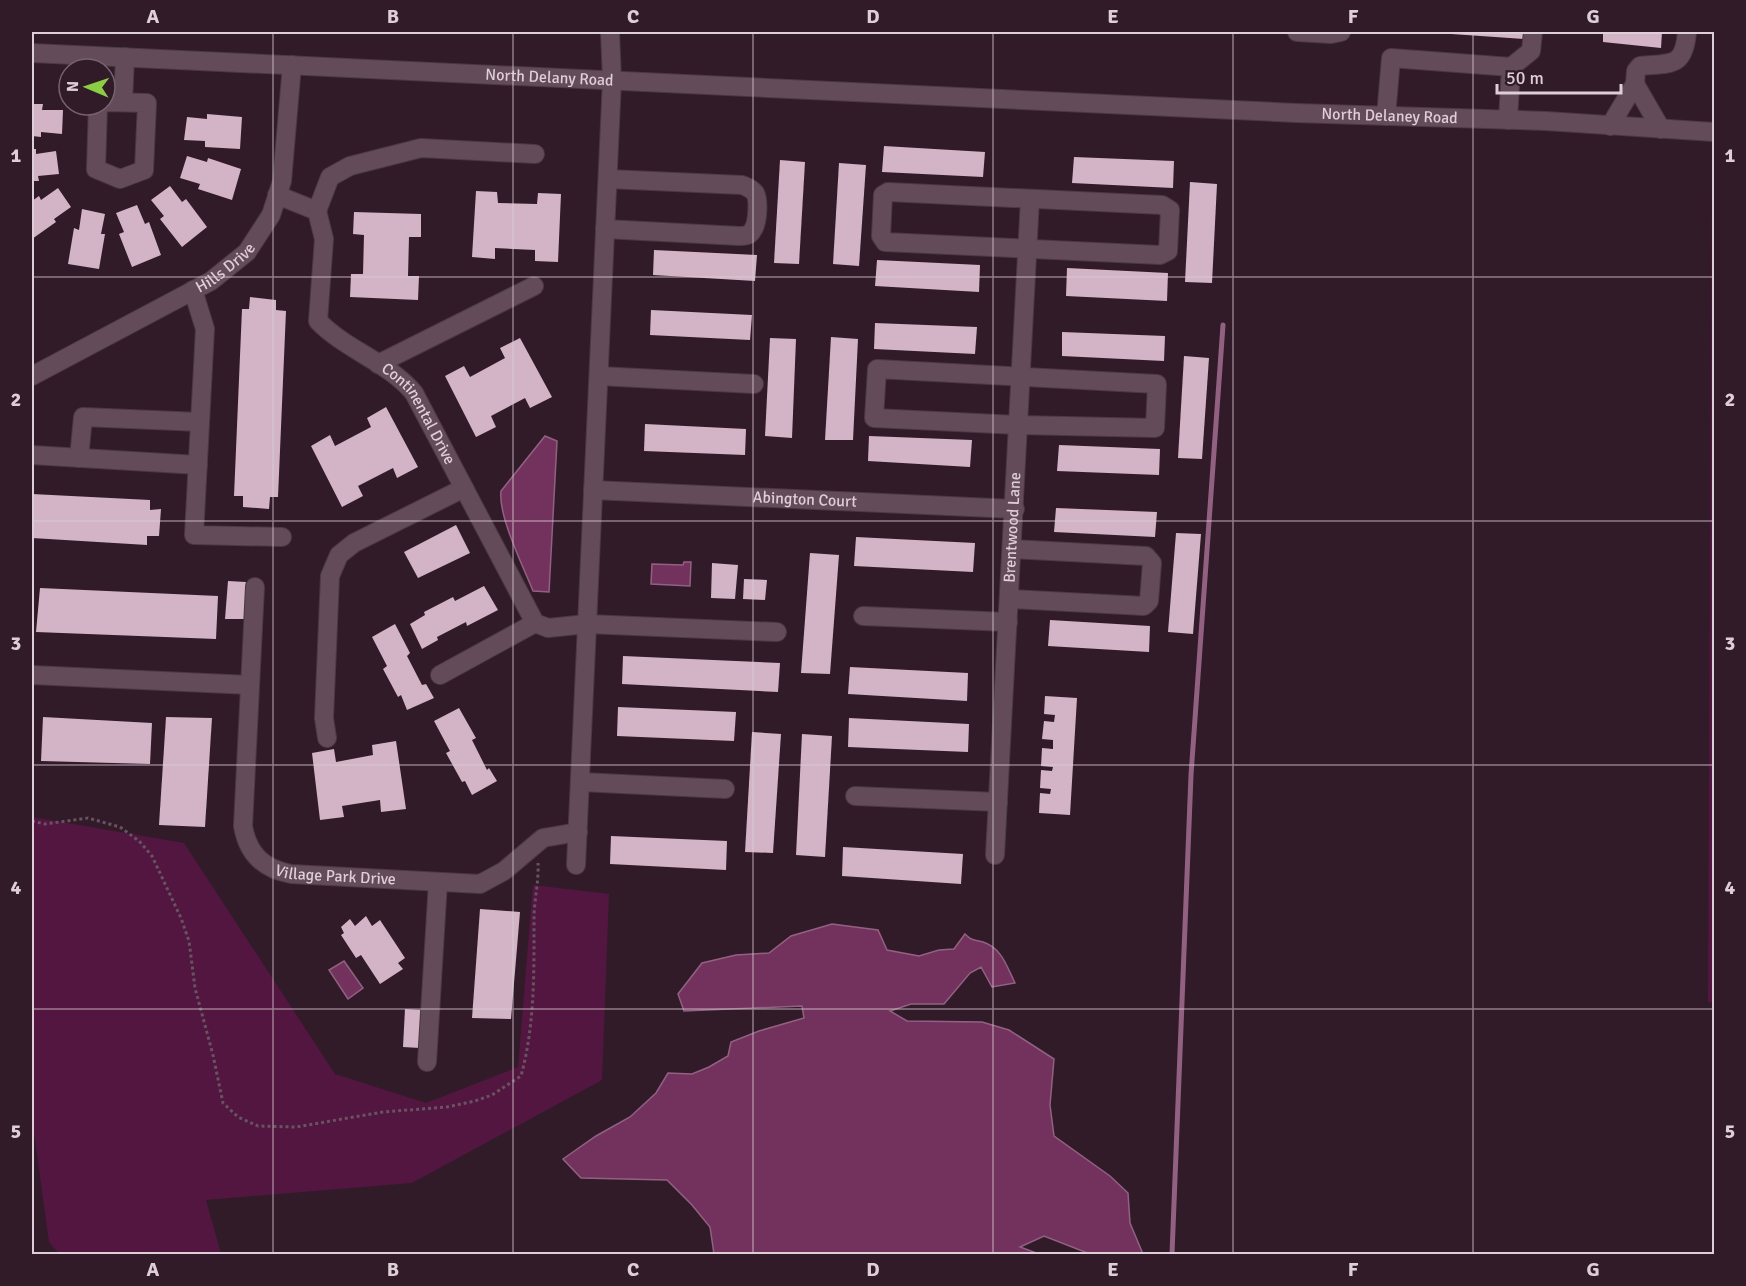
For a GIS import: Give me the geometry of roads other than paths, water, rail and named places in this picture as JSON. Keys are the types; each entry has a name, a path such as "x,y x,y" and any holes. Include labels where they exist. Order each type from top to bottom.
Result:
{"street":[{"path":"576,865 608,179 612,80 610,32"},
{"path":"1297,32 1330,34 1341,32"},
{"path":"1386,116 1392,58 1511,67 1531,51 1533,32"},
{"path":"1610,126 1635,84 1636,71 1640,66 1671,63 1683,56 1687,32"},
{"name":"North Delany Road","path":"32,52 1065,102"},
{"path":"117,90 125,57"},
{"name":"Hills Drive","path":"32,376 211,281 247,252 271,215 282,181 292,65"},
{"path":"1508,120 1511,67"},
{"path":"1635,84 1661,129"},
{"path":"98,117 96,170 120,178 144,170 147,103 117,102"},
{"name":"North Delaney Road","path":"1065,102 1508,120 1714,132"},
{"path":"277,195 317,211 330,177 350,166 421,148 534,154"},
{"path":"605,229 738,237 750,234 756,220 756,194 752,189 742,185 608,179"},
{"path":"888,192 1030,199 1162,205 1170,210 1168,251 1160,255 885,242 880,236 883,195 888,192"},
{"name":"Brentwood Lane","path":"995,855 1030,199"},
{"name":"Continental Drive","path":"317,211 324,239 318,321 331,334 402,378 414,393 535,623"},
{"path":"378,364 534,286"},
{"path":"193,290 205,330 194,535 282,537"},
{"path":"877,369 1022,376 1157,384 1155,428 874,418 877,369"},
{"path":"599,376 754,384"},
{"path":"79,458 83,417 200,422"},
{"path":"32,455 198,465"},
{"path":"327,738 324,718 330,576 339,555 354,543 464,488"},
{"name":"Abington Court","path":"593,490 1015,509"},
{"path":"1010,599 1144,606 1149,601 1152,563 1146,556 1012,549"},
{"name":"Village Park Drive","path":"255,587 243,826 246,841 253,853 275,871 291,874 480,884 504,871 543,838 578,832"},
{"path":"862,616 1008,622"},
{"path":"440,675 535,623 548,628 587,624 777,632"},
{"path":"32,675 250,685"},
{"path":"580,782 725,789"},
{"path":"855,796 998,802"},
{"path":"427,1062 438,882"}],"waterway":[{"path":"1172,1254 1191,775 1223,325"}]}
